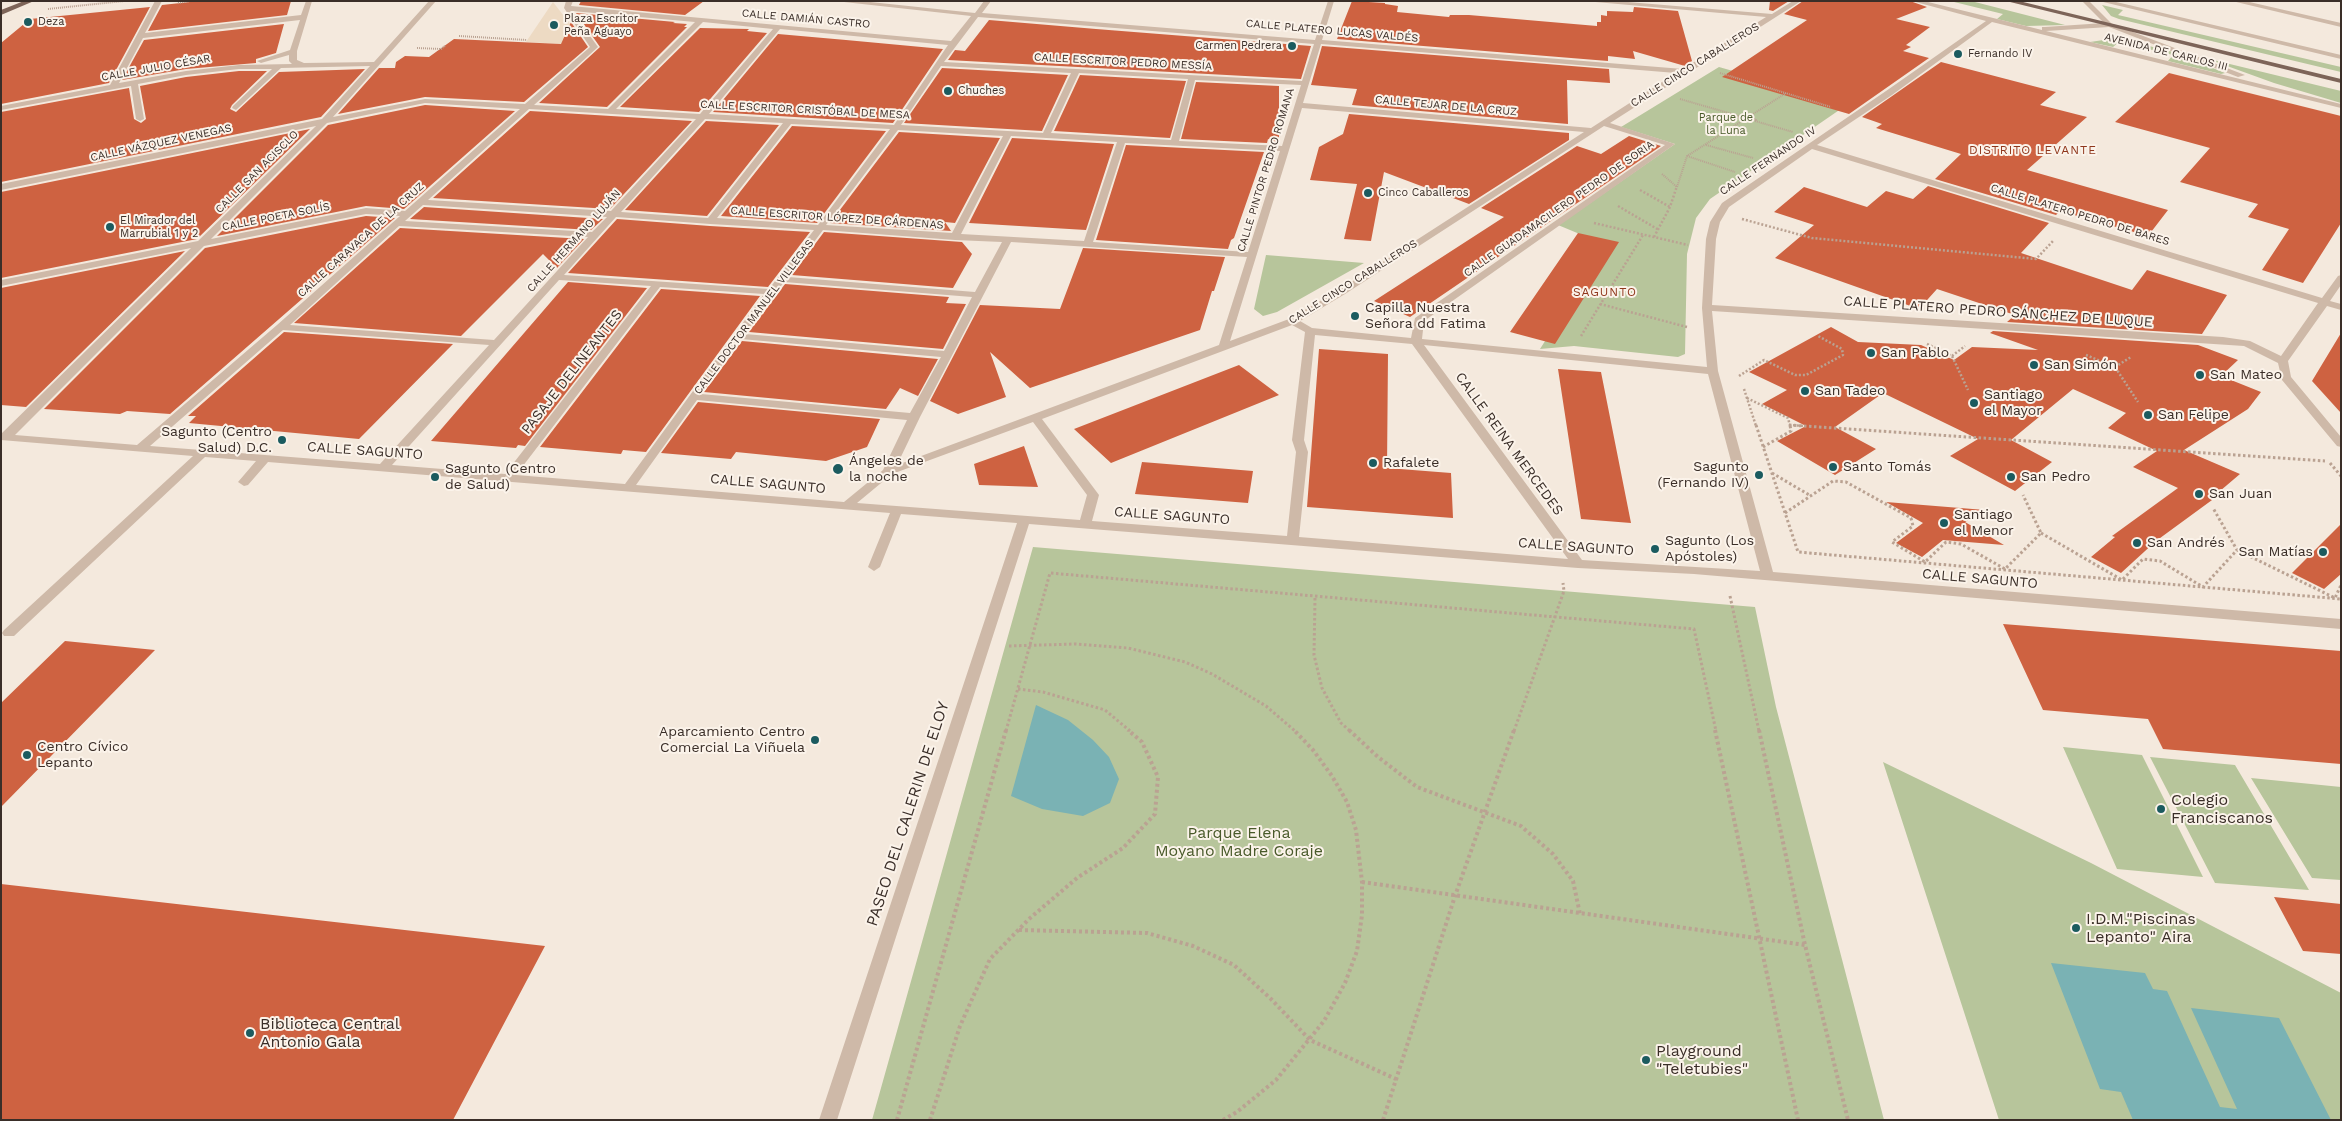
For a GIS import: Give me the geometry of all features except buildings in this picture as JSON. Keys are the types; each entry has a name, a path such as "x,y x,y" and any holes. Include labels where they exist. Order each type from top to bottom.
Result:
{"main road":[{"path":"1,13 31,1"},
{"name":"AVENIDA DE CARLOS III","path":"2009,1 2341,81"}],"street":[{"path":"113,87 159,1"},
{"path":"303,66 293,60 292,51 309,1"},
{"name":"CALLE SAN ACISCLO","path":"3,437 324,121 432,1"},
{"name":"CALLE PLATERO LUCAS VALDÉS","path":"838,1 978,15 1684,71"},
{"name":"CALLE DOCTOR MANUEL VILLEGAS","path":"628,488 738,336 783,279 896,127 953,43 988,1"},
{"name":"CALLE PINTOR PEDRO ROMANA","path":"1224,345 1331,1"},
{"path":"1587,1 1774,16"},
{"name":"CALLE CINCO CABALLEROS","path":"847,506 888,472 1292,321 1342,292 1684,71 1798,1"},
{"name":"AVENIDA DE CARLOS III","path":"1915,1 2341,106"},
{"name":"AVENIDA DE CARLOS III","path":"2085,1 2110,26"},
{"path":"2102,1 2341,57"},
{"path":"2235,1 2341,25"},
{"name":"CALLE DAMIÁN CASTRO","path":"569,5 701,20 953,43"},
{"name":"CALLE CARAVACA DE LA CRUZ","path":"140,448 398,223 594,47 569,5"},
{"path":"141,36 304,17"},
{"path":"610,111 701,20"},
{"name":"CALLE FERNANDO IV","path":"1768,576 1713,371 1707,308 1714,222 1725,205 1991,20"},
{"name":"AVENIDA DE CARLOS III","path":"2030,30 2110,26 2297,95"},
{"name":"CALLE HERMANO LUJÁN","path":"384,467 558,278 612,215 703,116 778,27"},
{"path":"239,67 282,56 292,51"},
{"name":"CALLE JULIO CÉSAR","path":"1,108 186,73 239,67 377,64"},
{"name":"CALLE ESCRITOR PEDRO MESSÍA","path":"940,64 1305,83"},
{"path":"236,108 279,66"},
{"path":"123,68 130,74 137,76 186,73"},
{"path":"1046,135 1076,71"},
{"path":"1174,143 1192,77"},
{"path":"134,83 140,119"},
{"name":"CALLE ESCRITOR CRISTÓBAL DE MESA","path":"324,121 425,101 1286,149"},
{"name":"CALLE TEJAR DE LA CRUZ","path":"1298,104 1592,130"},
{"name":"CALLE VÁZQUEZ VENEGAS","path":"1,187 324,121"},
{"path":"710,221 789,121"},
{"name":"CALLE GUADAMACILERO PEDRO DE SORIA","path":"1416,342 1418,320 1672,144 1603,123"},
{"path":"955,237 1008,133"},
{"path":"1087,245 1122,140"},
{"name":"CALLE PLATERO PEDRO DE BARES","path":"1812,146 2341,306"},
{"name":"CALLE ESCRITOR LÓPEZ DE CÁRDENAS","path":"421,202 1252,255"},
{"name":"CALLE POETA SOLÍS","path":"1,282 366,211 408,214"},
{"path":"398,223 595,235"},
{"path":"888,472 914,417 1007,240"},
{"path":"558,278 772,292"},
{"path":"2341,278 2283,361 2286,378 2341,444"},
{"path":"783,279 978,295"},
{"name":"PASAJE DELINEANTES","path":"510,477 657,284"},
{"name":"CALLE PLATERO PEDRO SÁNCHEZ DE LUQUE","path":"1707,308 2222,340 2246,343 2283,361"},
{"path":"1292,321 1310,331 1713,371"},
{"path":"281,326 498,343"},
{"path":"1293,540 1302,452 1298,440 1310,331"},
{"path":"738,336 947,354"},
{"name":"CALLE REINA MERCEDES","path":"1416,342 1578,564"},
{"path":"695,397 914,417"},
{"path":"1034,416 1093,495 1085,525"},
{"name":"CALLE SAGUNTO","path":"3,437 1578,564 1768,576 2341,624"},
{"path":"9,633 203,453"},
{"path":"244,482 265,458"},
{"path":"874,567 897,510"},
{"name":"PASEO DEL CALERIN DE ELOY","path":"828,1120 1024,520"}],"path":[{"path":"43,10 124,1"},
{"path":"459,36 528,40"},
{"path":"1693,66 1832,106 1824,111"},
{"path":"1653,91 1739,116 1750,116 1756,119 1755,121"},
{"path":"1750,116 1787,93"},
{"path":"1739,116 1738,118 1742,121"},
{"path":"1654,237 1670,207 1687,156 1742,121 1755,121 1793,132"},
{"path":"1784,138 1801,127"},
{"path":"1706,145 1751,160 1759,154"},
{"path":"1664,149 1760,180"},
{"path":"1622,179 1670,207"},
{"path":"1598,196 1659,230"},
{"path":"1720,213 1812,238 2036,259 2070,224"},
{"path":"1567,217 1711,248"},
{"path":"1577,358 1574,346 1643,234"},
{"path":"1600,304 1685,327 1709,329"},
{"path":"1739,376 1764,360 1795,375 1806,375 1843,355 1842,349 1812,334 1819,331"},
{"path":"1926,344 1952,356 1968,390"},
{"path":"2082,352 2115,367 2138,402"},
{"path":"1736,367 1798,552 2341,598"},
{"path":"1746,398 1788,418 1791,431 1763,447"},
{"path":"1789,425 2324,461"},
{"path":"2322,454 2341,476"},
{"path":"1771,472 1811,496"},
{"path":"1785,514 1834,481 1846,482 1911,518 1913,526 1892,542 1924,562"},
{"path":"2023,495 2041,533 2122,580"},
{"path":"2213,508 2237,550 2334,598"},
{"path":"2005,569 2041,533"},
{"path":"1924,562 1946,542 1961,544 2005,569"},
{"path":"2203,587 2237,550"},
{"path":"2122,580 2143,559 2160,561 2203,587"},
{"path":"898,1120 1050,573 1315,598 1694,629 1798,1120"},
{"path":"1383,1120 1455,896 1564,591 1563,582"},
{"path":"2334,598 2341,585"},
{"path":"1730,596 1805,945 1848,1120"},
{"path":"1315,598 1314,655 1322,688 1341,723 1378,757 1417,787 1520,826 1553,854 1573,881 1580,914"},
{"path":"981,647 1103,645 1156,654 1185,662 1212,674 1266,706 1291,727 1314,750 1347,802 1356,830 1362,882 1362,915 1357,951 1345,982 1324,1021 1276,1080 1237,1112 1223,1120"},
{"path":"930,1120 960,1026 990,959 1018,930 1077,878 1123,848 1155,814 1158,777 1142,742 1105,710 1043,692 1018,689"},
{"path":"1362,882 1805,945"},
{"path":"1018,930 1147,932 1193,946 1234,965 1271,999 1310,1040 1396,1079"}],"green space":[{"path":"1950,1 1971,1 2065,25 2026,26 1997,19 2003,14"},
{"path":"2102,5 2123,10 2118,15 2341,67 2341,72 2119,19 2111,16"},
{"path":"2117,38 2173,52 2225,73 2221,74 2168,61 2173,55 2119,42 2113,47 2090,42"},
{"path":"2205,58 2341,91 2341,103 2274,83"},
{"name":"Parque de la Luna","path":"1719,67 1848,104 1710,199 1696,218 1687,254 1685,354 1678,357 1574,346 1540,349 1606,245 1558,225 1675,144 1621,127"},
{"path":"1266,255 1364,263 1277,312 1263,316 1254,309"},
{"name":"Parque Elena Moyano Madre Coraje","path":"1033,547 1755,607 1776,707 1884,1120 872,1120"},
{"path":"2063,747 2142,755 2203,877 2117,869"},
{"path":"2150,757 2235,765 2309,890 2215,883"},
{"name":"I.D.M.\"Piscinas Lepanto\" Aira","path":"1883,762 2091,863 2341,993 2341,1120 1999,1120"},
{"path":"2251,778 2341,787 2341,880 2312,878"}],"shaded area":[{"name":"Plaza Escritor Peña Aguayo","path":"553,2 584,42 582,45 526,42"}],"water":[{"path":"1036,705 1068,720 1093,740 1109,757 1119,779 1110,803 1083,816 1042,809 1011,796"},
{"path":"2051,963 2145,973 2153,989 2167,991 2220,1107 2237,1109 2191,1008 2279,1018 2331,1120 2133,1120 2121,1092 2100,1089"}],"place":[{"name":"Deza","path":"28,22"},
{"name":"Plaza Escritor Peña Aguayo","path":"554,25"},
{"name":"Carmen Pedrera","path":"1292,46"},
{"name":"Fernando IV","path":"1958,54"},
{"name":"Chuches","path":"948,91"},
{"name":"Cinco Caballeros","path":"1368,193"},
{"name":"El Mirador del Marrubial 1 y 2","path":"110,227"},
{"name":"Capilla Nuestra Señora dd Fatima","path":"1355,316"},
{"name":"San Pablo","path":"1871,353"},
{"name":"San Simón","path":"2034,365"},
{"name":"San Mateo","path":"2200,375"},
{"name":"San Tadeo","path":"1805,391"},
{"name":"Santiago el Mayor","path":"1974,403"},
{"name":"San Felipe","path":"2148,415"},
{"name":"Sagunto (Centro Salud) D.C.","path":"282,440"},
{"name":"Rafalete","path":"1373,463"},
{"name":"Santo Tomás","path":"1833,467"},
{"name":"Ángeles de la noche","path":"838,469"},
{"name":"Sagunto (Fernando IV)","path":"1759,475"},
{"name":"Sagunto (Centro de Salud)","path":"435,477"},
{"name":"San Pedro","path":"2011,477"},
{"name":"San Juan","path":"2199,494"},
{"name":"Santiago el Menor","path":"1944,523"},
{"name":"San Andrés","path":"2137,543"},
{"name":"Sagunto (Los Apóstoles)","path":"1655,549"},
{"name":"San Matías","path":"2323,552"},
{"name":"Aparcamiento Centro Comercial La Viñuela","path":"815,740"},
{"name":"Centro Cívico Lepanto","path":"27,755"},
{"name":"Colegio Franciscanos","path":"2161,809"},
{"name":"I.D.M.\"Piscinas Lepanto\" Aira","path":"2076,928"},
{"name":"Biblioteca Central Antonio Gala","path":"250,1033"},
{"name":"Playground \"Teletubies\"","path":"1646,1060"}],"district":[{"name":"DISTRITO LEVANTE","path":"2033,150"},
{"name":"SAGUNTO","path":"1605,292"}]}
